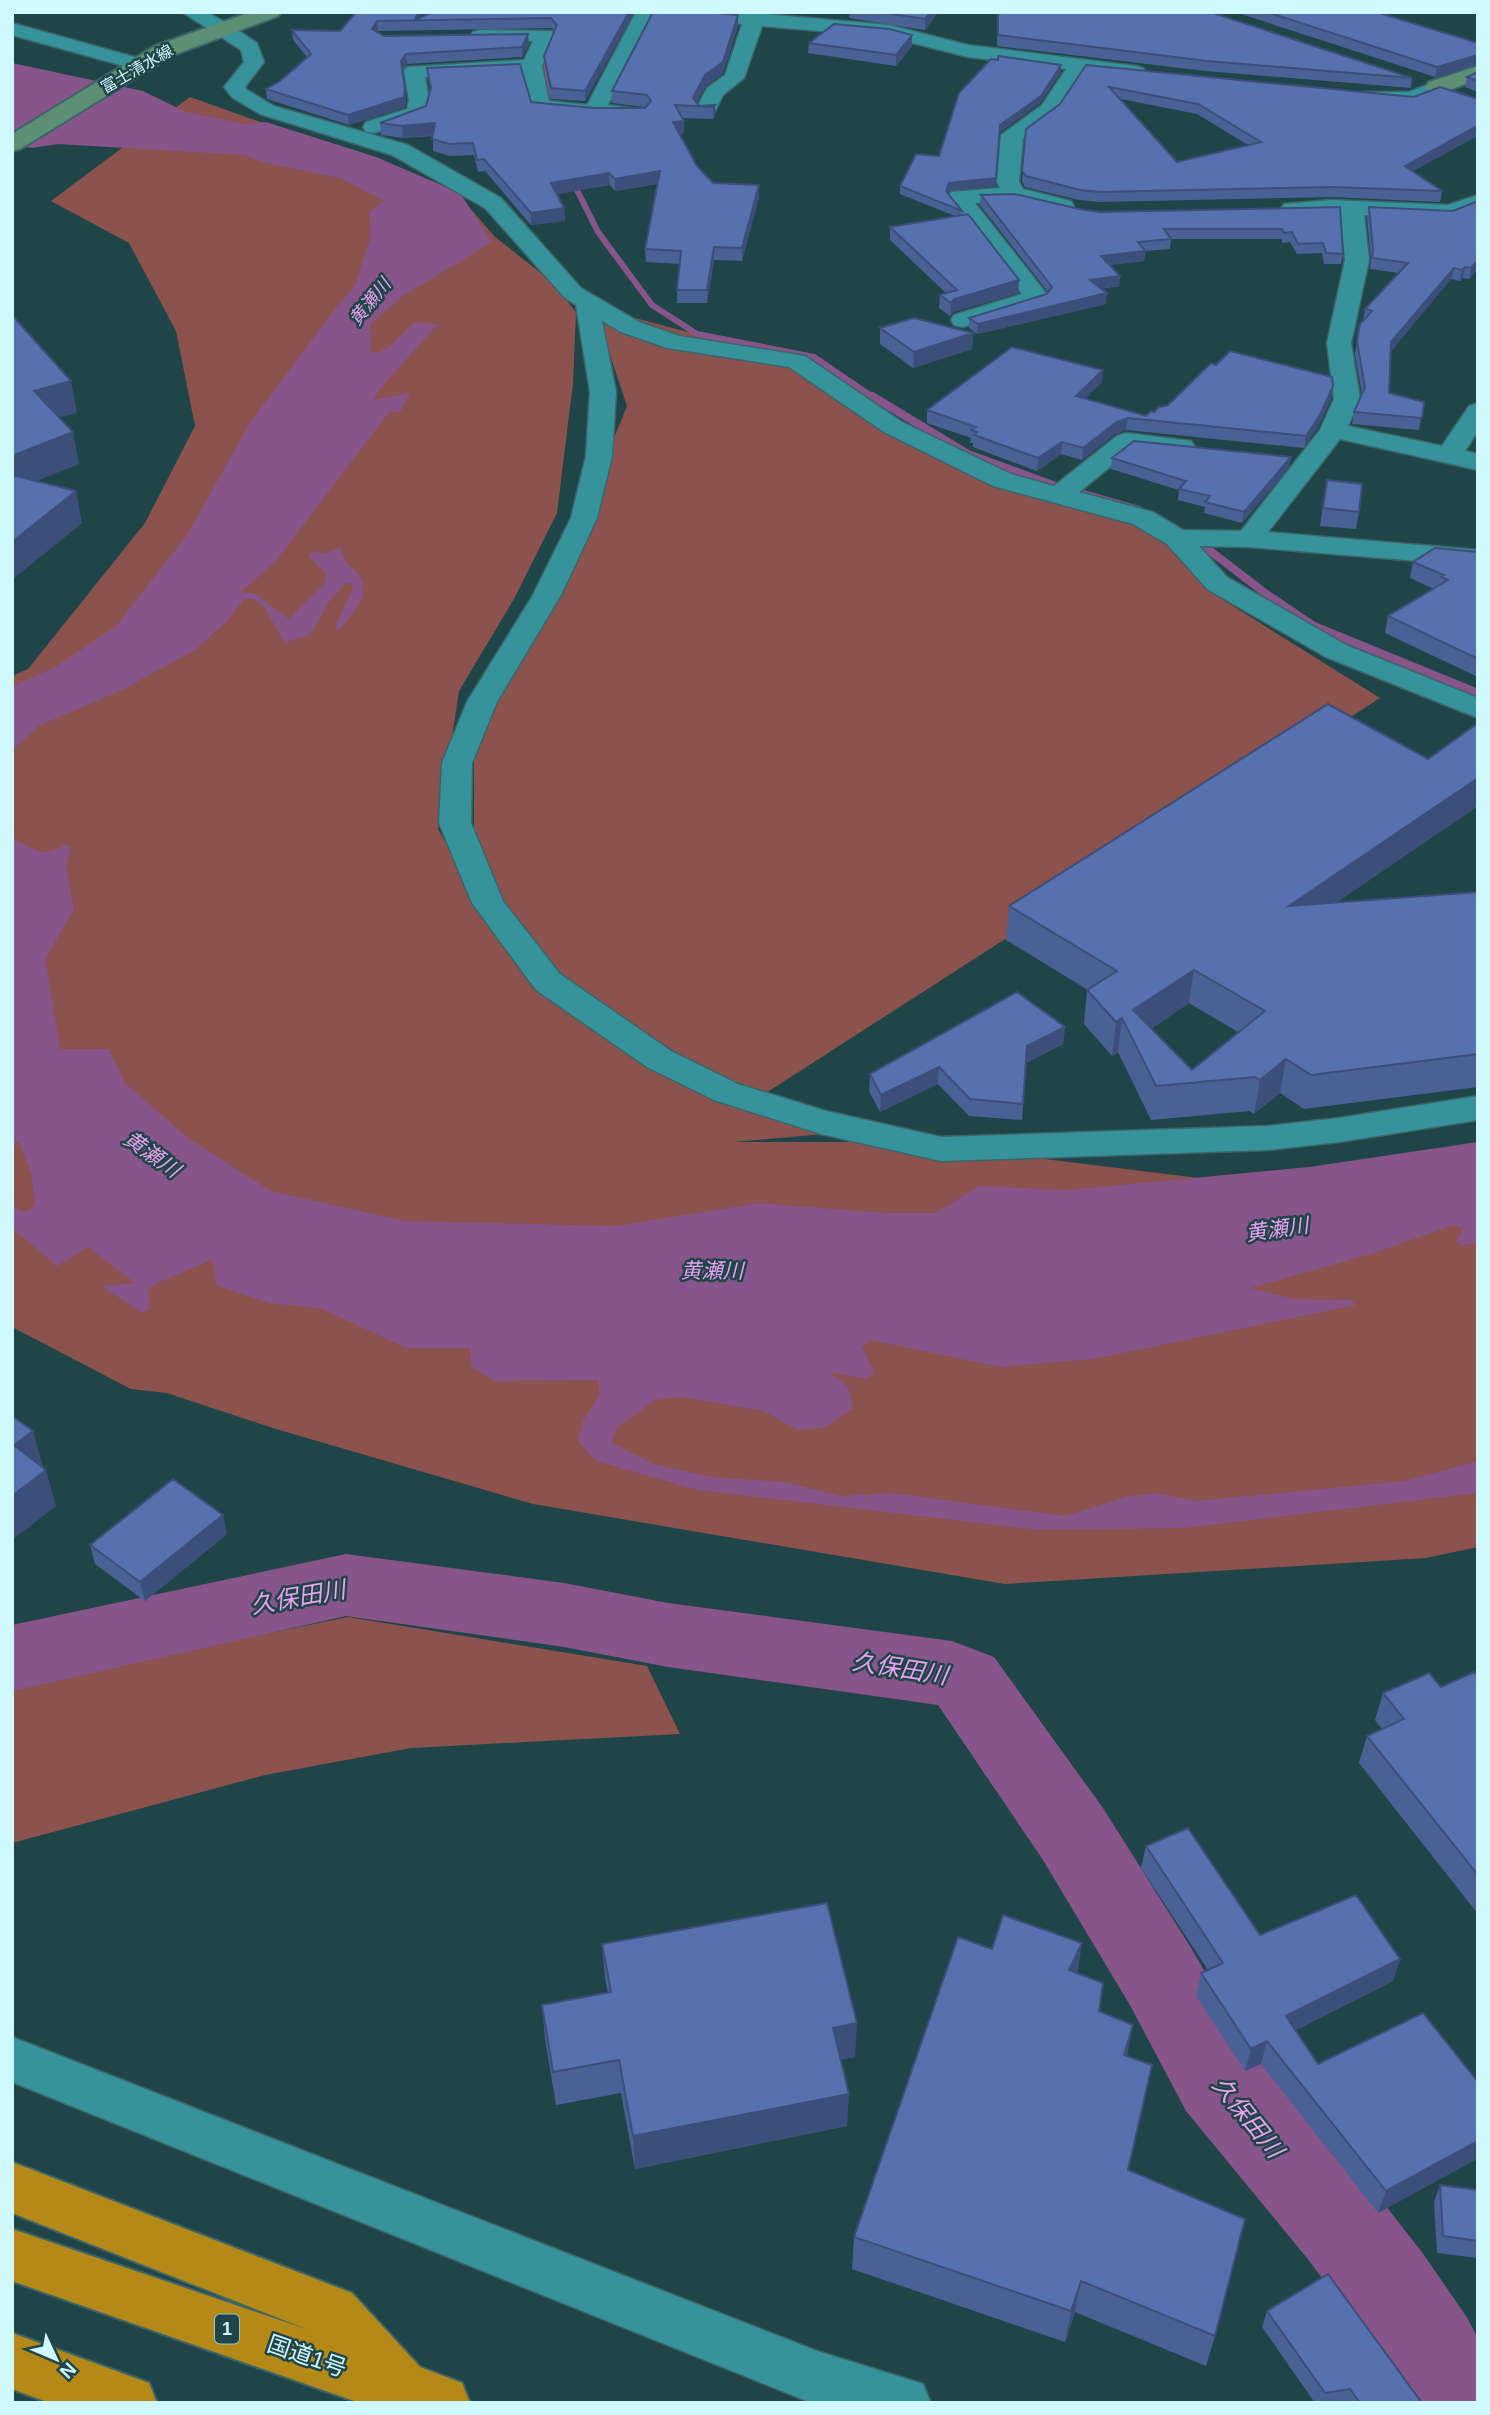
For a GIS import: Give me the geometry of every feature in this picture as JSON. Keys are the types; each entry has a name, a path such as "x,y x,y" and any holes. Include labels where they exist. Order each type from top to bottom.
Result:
{"highway":[{"path":"12,2187 333,2312 422,2396"},
{"name":"国道1号","path":"12,2255 422,2396"},
{"path":"12,2361 129,2403"}],"main road":[{"name":"富士清水線","path":"12,144 187,40 271,12"},
{"path":"1437,87 1478,72"}],"street":[{"path":"192,12 250,47 254,62 234,86 240,94 267,110 400,150 493,202 573,293 630,327 677,342 796,361 893,427 1002,480 1143,518 1177,538 1217,583 1336,651 1478,709"},
{"path":"556,12 532,66 539,107 638,113"},
{"path":"594,111 646,12"},
{"path":"670,12 754,19 838,19 968,51 1161,75"},
{"path":"706,111 714,92 734,78 754,19"},
{"path":"12,29 136,68"},
{"path":"465,36 545,35"},
{"path":"352,134 417,113 419,100 414,71 532,66"},
{"path":"1015,194 1008,182 1012,135 1050,109 1078,66"},
{"path":"1411,78 1468,97"},
{"path":"1350,94 1412,99 1437,87"},
{"path":"963,320 1037,297 959,197 1015,194 1089,211"},
{"path":"1264,210 1352,208 1450,212 1478,202"},
{"path":"1249,539 1333,430 1347,399 1339,343 1357,260 1352,208"},
{"path":"587,302 603,391 599,456 584,518 547,595 482,702 457,763 455,824 488,903 548,982 659,1059 726,1092 821,1122 942,1149 1267,1138 1339,1130 1478,1108"},
{"path":"1449,456 1478,411"},
{"path":"1333,430 1478,462"},
{"path":"1059,495 1126,441 1206,449"},
{"path":"1286,458 1312,460"},
{"path":"1177,538 1249,539 1478,558"},
{"path":"12,2059 817,2378 904,2403"}],"shaded area":[{"path":"190,97 456,192 495,237 551,281 576,312 573,383 557,513 514,599 459,691 438,829 474,892 474,722 567,554 627,406 594,307 796,361 949,465 1153,524 1209,591 1380,698 758,1098 835,1133 734,1142 907,1142 1369,1199 1478,1195 1478,1547 1426,1558 1005,1584 533,1504 276,1429 167,1393 131,1389 12,1327 12,676 28,669 145,523 195,426 176,331 129,243 51,201","holes":["520,954 725,1083 587,1022"]},
{"path":"348,1617 647,1666 680,1734 411,1748 265,1775 12,1843 12,1686"}],"water":[{"name":"黄瀬川","path":"12,63 143,91 186,112 245,124 266,122 376,157 460,193 492,242 403,296 371,323 370,351 377,353 390,346 415,322 438,324 383,385 373,400 408,393 410,394 400,412 390,411 275,562 241,592 254,593 289,619 324,583 326,574 309,557 312,551 326,554 339,547 346,562 358,573 363,589 358,605 343,626 337,631 336,624 353,588 351,583 346,583 328,603 313,631 305,637 285,642 264,607 254,599 244,599 228,620 195,650 120,691 40,725 12,750 12,687 57,666 116,626 187,535 250,423 337,306 355,286 371,236 369,212 384,201 340,178 266,163 244,155 58,144 32,148 12,144"},
{"name":"黄瀬川","path":"12,838 43,852 65,845 71,847 66,867 74,909 45,959 60,1049 109,1049 125,1083 188,1138 271,1191 405,1221 617,1226 759,1203 884,1213 936,1213 979,1186 1068,1190 1309,1167 1478,1142 1478,1243 1463,1245 1456,1242 1463,1229 1454,1225 1371,1254 1250,1288 1294,1299 1351,1300 1356,1305 1093,1359 1000,1367 871,1340 862,1347 874,1372 866,1379 829,1372 848,1387 853,1408 824,1428 798,1430 763,1411 682,1397 655,1400 617,1427 612,1443 653,1464 711,1477 785,1482 840,1496 891,1493 1065,1516 1129,1496 1158,1493 1196,1501 1405,1481 1478,1461 1478,1493 1184,1528 1040,1530 698,1490 596,1461 578,1441 583,1421 600,1395 597,1380 494,1381 472,1367 469,1348 406,1348 323,1309 270,1303 217,1286 212,1260 157,1283 148,1290 149,1309 142,1313 101,1286 135,1283 88,1247 57,1266 12,1228 12,1207 26,1212 35,1205 31,1173 19,1142 12,1144"}],"building":[{"path":"356,12 418,12 415,20 432,12 629,12 585,91 551,88 544,56 557,25 551,18 377,21 372,29 384,36 528,34 522,47 406,54 401,61 404,97 348,115 266,89 280,81 311,54 292,30 340,31"},
{"path":"653,12 738,15 723,62 705,75 693,98 699,106 715,105 713,107 675,105 684,121 673,122 697,166 713,183 759,185 742,248 714,247 707,290 677,290 681,251 645,249 660,171 615,179 609,173 551,183 564,208 531,213 484,159 477,160 473,143 449,144 432,139 435,123 402,126 380,123 426,106 431,88 427,68 520,64 531,102 594,108 645,108 651,101 647,95 612,91"},
{"path":"879,12 931,12 925,19"},
{"path":"998,12 1210,12 1412,78 1207,61 998,35"},
{"path":"1267,12 1376,12 1478,43 1478,55 1437,67"},
{"path":"834,24 889,29 912,35 896,55 809,43"},
{"path":"998,56 1061,65 1041,96 1000,125 996,178 949,183 946,191 962,211 900,186 916,154 939,156 959,93 991,59 998,60"},
{"path":"1086,65 1414,97 1440,87 1478,99 1478,127 1405,166 1442,191 1333,187 1100,192 1080,190 1026,176 1022,171 1026,129 1060,104","holes":["1109,87 1198,104 1261,142 1177,162"]},
{"path":"1478,72 1478,81 1467,77"},
{"path":"1015,194 1100,212 1340,207 1343,254 1326,253 1323,243 1298,244 1292,232 1284,233 1282,229 1164,229 1171,239 1138,242 1145,251 1101,256 1120,276 1090,280 1107,293 978,324 969,318 1047,294 1052,287 981,195"},
{"path":"1478,201 1478,260 1471,268 1454,268 1391,342 1389,393 1424,402 1422,418 1354,412 1365,387 1357,342 1360,324 1372,311 1365,309 1408,263 1372,258 1369,207 1453,211"},
{"path":"968,214 1019,280 954,299 951,303 940,295 957,290 890,227"},
{"path":"12,315 71,381 34,391 73,432 12,456"},
{"path":"914,318 973,333 914,352 880,328"},
{"path":"1012,347 1103,370 1076,396 1146,416 1159,407 1168,405 1211,363 1216,365 1230,351 1332,377 1333,386 1320,415 1306,436 1128,418 1117,422 1083,448 1062,442 1038,458 974,435 977,432 971,430 976,427 927,410"},
{"path":"1134,441 1291,457 1244,512 1205,502 1210,496 1179,489 1186,481 1112,458"},
{"path":"12,475 76,491 12,542"},
{"path":"1327,480 1362,484 1359,512 1323,508"},
{"path":"1435,548 1478,552 1478,659 1388,616 1448,580 1441,577 1444,575 1413,562"},
{"path":"1328,704 1428,759 1478,723 1478,778 1289,906 1478,892 1478,1054 1311,1075 1286,1059 1260,1080 1255,1077 1156,1086 1122,1018 1116,1022 1087,990 1117,971 1009,906","holes":["1194,970 1265,1011 1192,1070 1133,1010"]},
{"path":"1017,992 1065,1027 1027,1046 1023,1104 970,1099 939,1067 881,1095 870,1074"},
{"path":"12,1416 33,1431 14,1445 46,1470 12,1496"},
{"path":"173,1479 223,1515 140,1582 90,1545"},
{"path":"1474,1672 1478,1676 1478,1875 1367,1736 1404,1719 1383,1693 1429,1673 1441,1687"},
{"path":"1188,1828 1260,1935 1356,1895 1400,1959 1286,2016 1318,2064 1423,2013 1478,2082 1478,2141 1386,2191 1267,2041 1251,2049 1201,1973 1223,1963 1146,1846"},
{"path":"827,1903 857,2023 833,2028 849,2094 633,2136 619,2060 553,2072 542,2005 611,1992 602,1944"},
{"path":"1003,1915 1082,1943 1069,1970 1103,1983 1099,2011 1133,2025 1124,2055 1152,2065 1128,2170 1245,2219 1215,2336 1081,2281 1071,2311 854,2237 958,1937 992,1949"},
{"path":"1440,2185 1478,2190 1478,2241 1443,2236"},
{"path":"1328,2274 1422,2403 1360,2403 1350,2389 1325,2393 1267,2311"}],"waterway":[{"path":"546,63 548,106"},
{"path":"572,180 598,232 652,305 697,334 814,357 874,398"},
{"path":"872,396 968,454 1053,485 1139,510"},
{"path":"1196,540 1265,593 1314,626 1478,693"},
{"name":"久保田川","path":"12,1658 346,1585 564,1615 668,1635 952,1674 965,1680 1073,1834 1162,1979 1218,2081 1341,2225 1390,2289 1433,2354 1457,2403"}]}
